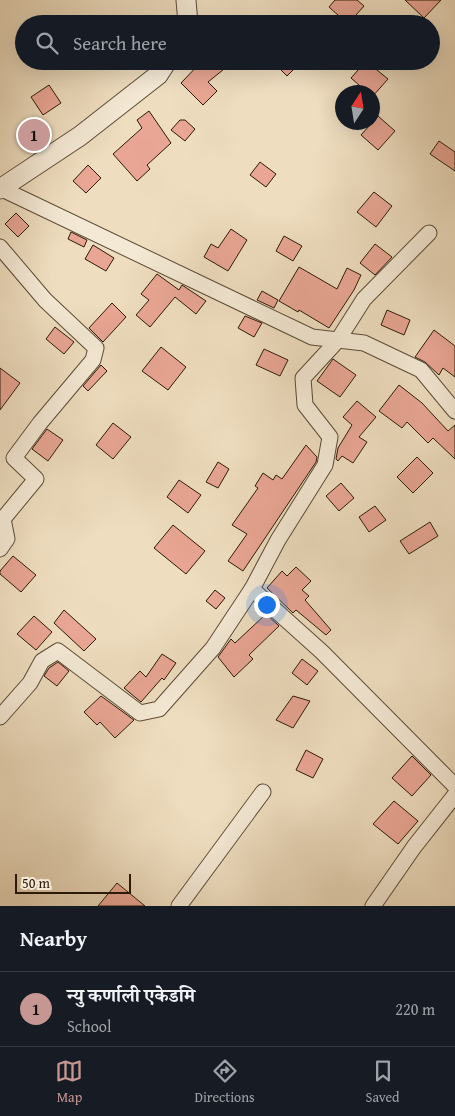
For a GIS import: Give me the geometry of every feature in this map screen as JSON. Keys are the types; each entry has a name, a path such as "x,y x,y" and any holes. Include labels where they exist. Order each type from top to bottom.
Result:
{"street":[{"path":"186,0 187,15"},
{"path":"0,189 80,136 158,75 161,70"},
{"path":"0,189 312,337 364,343 421,370 455,410"},
{"path":"0,717 30,683 42,661 58,651 140,713 159,709 213,648 252,589 278,540 325,465 330,437 305,405 303,378 338,340 364,299 429,233"},
{"path":"0,247 45,300 96,348 93,360 40,423 14,458 36,479 3,520 7,539 0,549"},
{"path":"252,589 322,652 455,786"},
{"path":"179,906 262,792"},
{"path":"372,906 414,847 455,795"}],"building":[{"path":"335,0 357,0 364,6 356,15 338,15 329,7"},
{"path":"405,0 441,0 427,15 421,15"},
{"path":"193,70 223,70 208,82 217,91 203,105 181,83"},
{"path":"281,70 293,70 287,76"},
{"path":"358,70 377,70 388,79 380,88 380,85 359,85 351,78"},
{"path":"49,85 61,103 43,115 31,97"},
{"path":"149,111 171,143 147,165 150,169 137,181 113,154 142,128 137,120"},
{"path":"380,118 395,131 378,150 361,135 365,130 380,130"},
{"path":"180,120 185,120 195,129 185,141 171,130"},
{"path":"439,141 455,152 455,171 430,154"},
{"path":"260,162 276,174 266,187 250,175"},
{"path":"88,165 101,178 86,193 73,181"},
{"path":"374,192 392,206 376,227 357,212"},
{"path":"16,213 29,226 18,237 5,224"},
{"path":"231,229 247,240 228,271 204,257 211,244 218,248"},
{"path":"71,232 87,240 84,247 68,239"},
{"path":"284,236 302,246 293,261 276,251"},
{"path":"375,244 392,257 375,275 360,263"},
{"path":"93,245 114,258 106,271 85,259"},
{"path":"299,267 337,289 347,268 361,275 354,290 329,328 299,310 298,312 279,301"},
{"path":"157,274 179,290 182,285 206,301 196,314 175,297 150,327 136,315 149,300 141,294"},
{"path":"262,291 278,300 274,308 257,300"},
{"path":"112,303 126,317 103,342 89,328"},
{"path":"387,310 410,320 404,335 381,325"},
{"path":"245,316 262,323 254,337 238,328"},
{"path":"55,327 74,342 64,354 46,339"},
{"path":"434,330 455,346 455,377 443,368 439,375 425,362 415,357"},
{"path":"161,347 186,367 168,390 142,371"},
{"path":"264,349 288,360 280,376 256,365"},
{"path":"333,359 356,375 340,397 317,381"},
{"path":"101,365 107,371 88,391 83,386"},
{"path":"0,368 20,383 0,410"},
{"path":"399,385 422,403 448,431 455,425 455,459 433,438 428,443 407,422 402,428 379,411"},
{"path":"357,401 376,417 359,437 367,442 353,463 342,456 338,461 336,459 338,448 352,425 343,417"},
{"path":"113,423 131,437 113,459 96,445"},
{"path":"47,429 63,440 48,461 32,449"},
{"path":"306,445 317,457 316,462 243,571 228,561 247,534 232,525 258,488 255,486 263,473 273,480 276,475 282,479"},
{"path":"417,457 433,473 413,493 397,477"},
{"path":"218,462 229,469 218,488 206,482"},
{"path":"179,480 201,495 188,513 167,497"},
{"path":"341,483 354,498 339,511 326,496"},
{"path":"375,506 386,520 369,532 359,517"},
{"path":"430,522 438,536 409,554 400,541"},
{"path":"173,525 205,551 186,574 154,548"},
{"path":"13,556 36,575 21,592 0,574 0,571"},
{"path":"296,567 311,581 302,590 309,596 305,600 331,630 326,635 296,610 293,613 267,588 282,571 287,576"},
{"path":"215,590 225,598 216,609 206,601"},
{"path":"64,610 96,639 84,651 54,623"},
{"path":"266,614 279,626 249,655 253,659 234,677 218,657 231,639 235,643"},
{"path":"34,616 52,632 36,650 17,634"},
{"path":"162,654 176,663 164,680 162,678 141,702 124,688 140,671 146,677"},
{"path":"302,659 318,671 307,685 292,673"},
{"path":"58,662 69,671 57,686 44,676 49,668"},
{"path":"101,696 134,720 115,738 100,722 97,725 84,712"},
{"path":"293,696 310,701 293,728 276,720"},
{"path":"306,750 323,759 313,778 296,770"},
{"path":"412,756 431,775 412,796 392,778"},
{"path":"394,801 418,821 398,844 373,824"},
{"path":"117,883 145,906 98,906"}],"place":[{"name":"न्यु कर्णाली एकेडमि","path":"34,135"}]}
